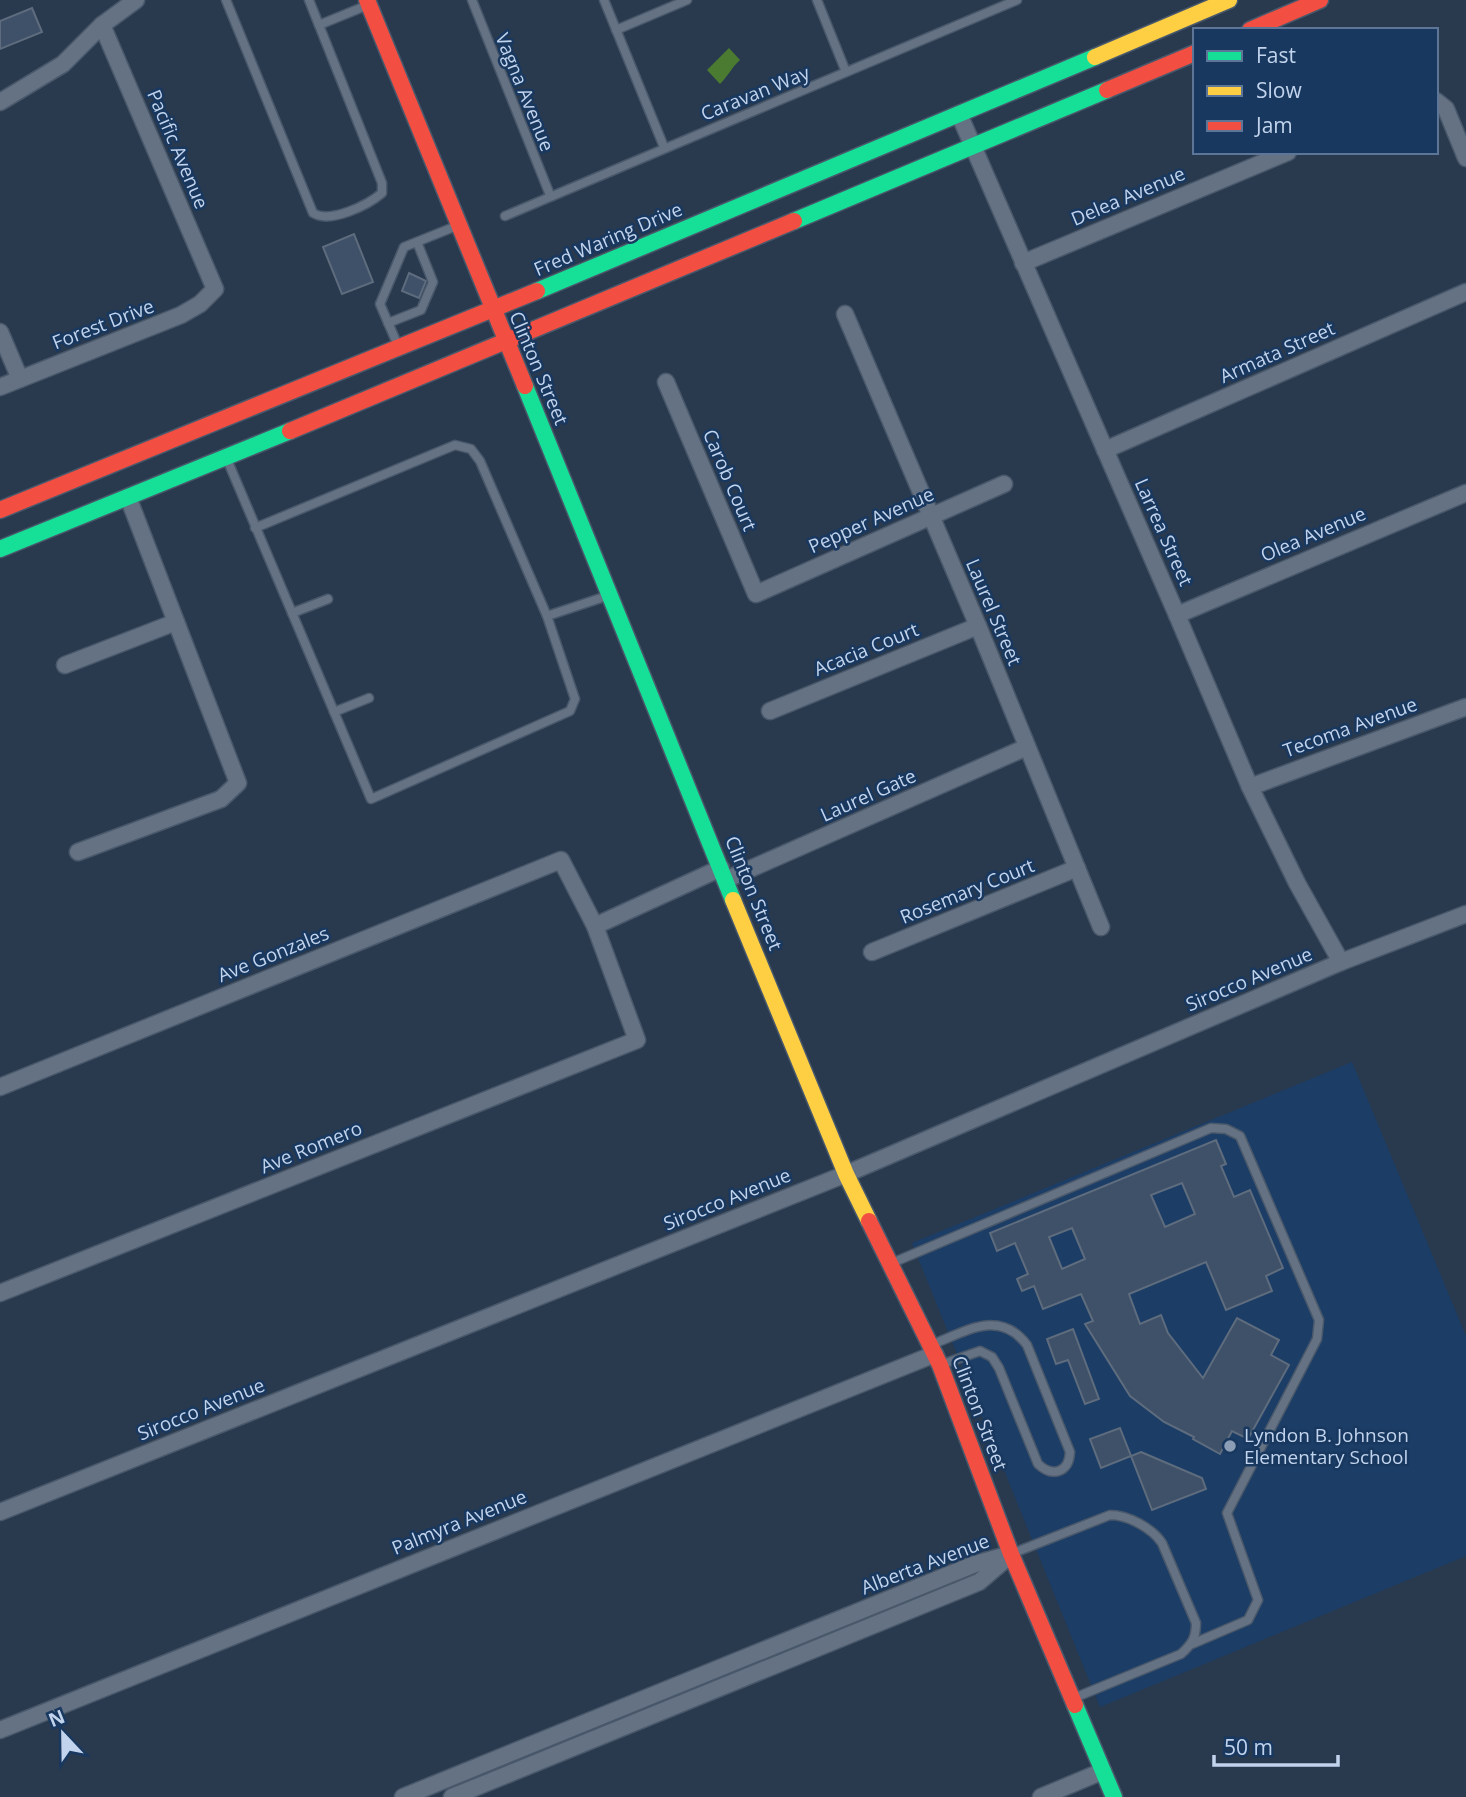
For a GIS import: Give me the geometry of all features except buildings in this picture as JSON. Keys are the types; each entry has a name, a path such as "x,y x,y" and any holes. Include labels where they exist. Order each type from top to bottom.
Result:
{"main road":[{"name":"Fred Waring Drive","path":"0,510 492,310 1229,0"},
{"path":"1255,28 1320,0"},
{"name":"Clinton Street","path":"368,2 846,1174 935,1354 1011,1554 1114,1797"},
{"path":"0,549 506,342 1193,54"}],"street":[{"path":"0,102 63,64 102,25 136,0"},
{"name":"Pacific Avenue","path":"102,25 215,289"},
{"path":"1438,103 1446,109 1466,158"},
{"name":"Larrea Street","path":"959,114 1250,787 1297,883 1341,962"},
{"name":"Delea Avenue","path":"1023,263 1283,154"},
{"name":"Forest Drive","path":"0,387 181,316 200,304 215,289"},
{"name":"Armata Street","path":"1105,450 1466,292"},
{"name":"Laurel Street","path":"845,314 978,626 1101,927"},
{"path":"0,332 20,379"},
{"name":"Carob Court","path":"666,382 756,594"},
{"name":"Pepper Avenue","path":"756,594 1004,484"},
{"name":"Olea Avenue","path":"1177,615 1466,492"},
{"path":"78,852 221,799 238,783 128,497"},
{"path":"65,665 176,622"},
{"name":"Acacia Court","path":"771,711 978,626"},
{"name":"Tecoma Avenue","path":"1250,787 1466,707"},
{"name":"Laurel Gate","path":"595,926 1027,747"},
{"name":"Ave Gonzales","path":"0,1087 561,860 595,926"},
{"name":"Rosemary Court","path":"872,952 1077,868"},
{"name":"Sirocco Avenue","path":"0,1512 846,1174 1341,962 1466,914"},
{"name":"Ave Romero","path":"0,1293 637,1040 595,926"},
{"name":"Palmyra Avenue","path":"0,1730 935,1354"},
{"name":"Alberta Avenue","path":"403,1797 975,1564 1011,1554"},
{"name":"Alberta Avenue","path":"452,1797 979,1582 1011,1554"},
{"path":"1041,1797 1103,1771"}],"lane":[{"path":"237,0 226,2 313,213 320,218 331,218 373,201 382,193 382,183 309,0"},
{"name":"Vagna Avenue","path":"472,0 550,195"},
{"path":"604,0 664,147"},
{"path":"616,30 687,0"},
{"path":"817,0 846,72"},
{"name":"Caravan Way","path":"505,216 1017,0"},
{"path":"319,25 368,2"},
{"path":"399,348 380,304 404,247 459,225"},
{"path":"388,323 421,310 433,282 417,242"},
{"path":"226,457 255,528 371,799 570,711 575,699 547,616 480,461 471,449 455,445 255,528"},
{"path":"547,616 608,596"},
{"path":"292,613 328,599"},
{"path":"334,712 369,698"},
{"path":"890,1264 1211,1128 1226,1129 1240,1136 1319,1320 1317,1339 1227,1513 1258,1600 1248,1620 1192,1644 1181,1654 1071,1699"},
{"path":"994,1324 1015,1331 1027,1345 1066,1439 1070,1452 1065,1468 1057,1473 1049,1472 1038,1464 992,1357 980,1351 935,1354 983,1325 994,1324"},
{"path":"1011,1554 1110,1515 1120,1515 1157,1535 1162,1543 1196,1623 1192,1644"}],"shaded area":[{"path":"729,48 740,60 720,84 707,70"},
{"name":"Lyndon B. Johnson Elementary School","path":"1352,1062 1466,1336 1466,1556 1100,1707 912,1243"}],"traffic: fast":[{"path":"537,291 1095,57"},
{"path":"794,221 1107,90"},
{"path":"525,386 733,900"},
{"path":"0,549 290,431"},
{"path":"1075,1705 1114,1797"}],"traffic: slow":[{"path":"1095,57 1229,0"},
{"path":"733,900 846,1174 869,1221"}],"traffic: jam":[{"path":"367,0 525,386"},
{"path":"1255,28 1320,0"},
{"path":"1107,90 1193,54"},
{"path":"290,431 794,221"},
{"path":"0,510 537,291"},
{"path":"869,1221 940,1365 1011,1554 1075,1705"}],"place":[{"name":"Lyndon B. Johnson Elementary School","path":"1230,1446"}]}
